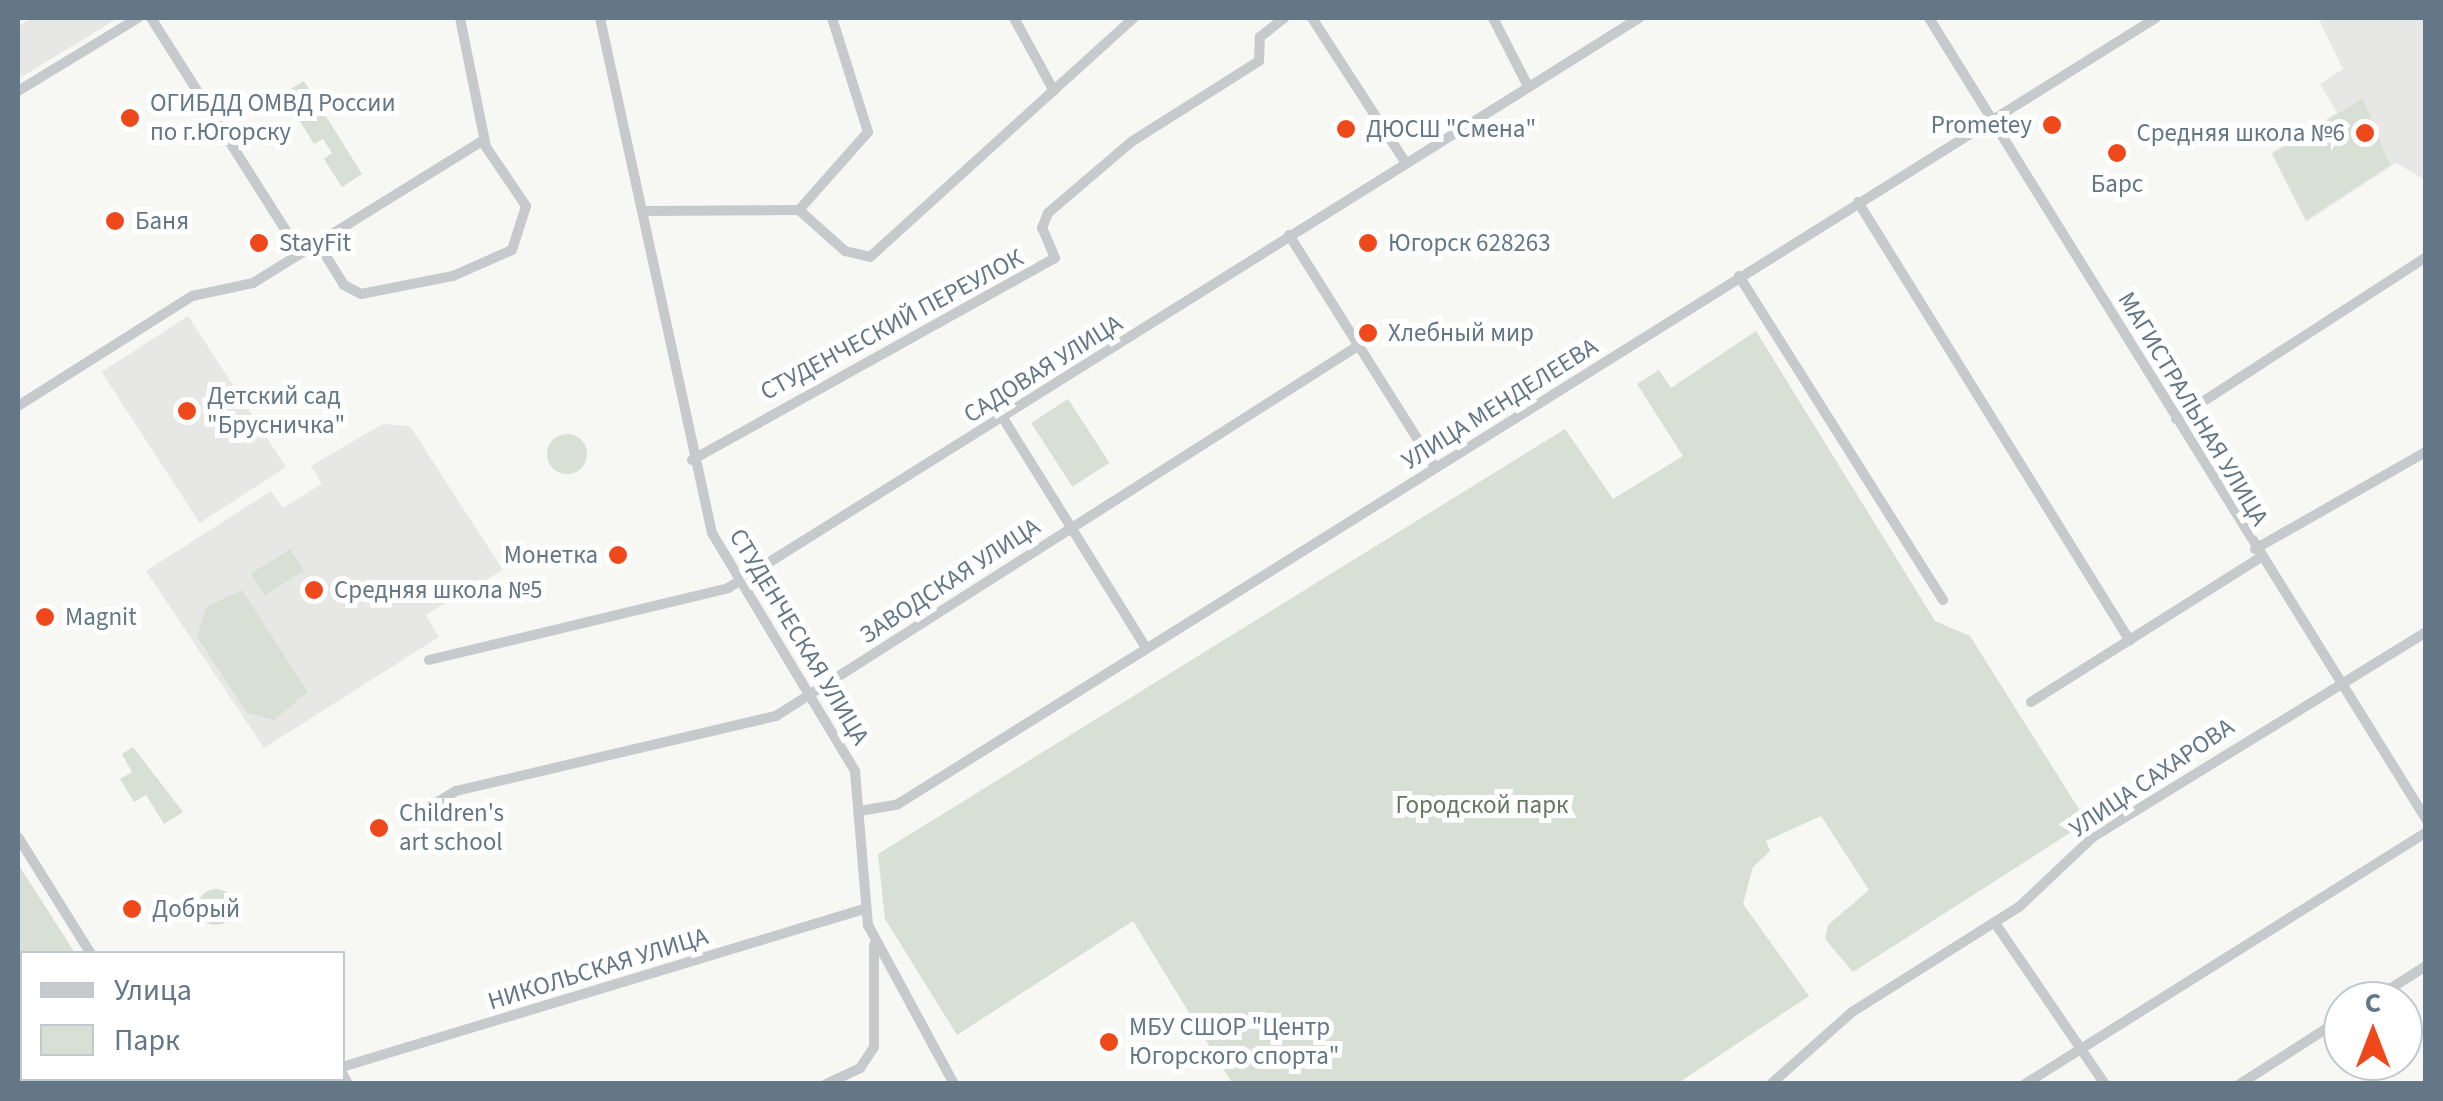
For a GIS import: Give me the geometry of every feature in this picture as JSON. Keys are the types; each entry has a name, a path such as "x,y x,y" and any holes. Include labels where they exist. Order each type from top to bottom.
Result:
{"street":[{"path":"18,91 138,18"},
{"path":"150,18 299,251"},
{"path":"316,240 344,285 372,294 508,254 526,206 484,140 460,18"},
{"name":"СТУДЕНЧЕСКАЯ УЛИЦА","path":"600,18 644,211 692,460 738,582 855,771 864,909 874,945 954,1084"},
{"path":"799,210 868,132 832,18"},
{"path":"1014,18 1054,91"},
{"path":"644,211 799,210 862,258 883,249 1134,18"},
{"name":"СТУДЕНЧЕСКИЙ ПЕРЕУЛОК","path":"692,460 1055,258 1042,228 1048,212 1132,142 1259,61 1260,37 1284,18"},
{"path":"1312,18 1404,162"},
{"path":"1494,18 1528,86"},
{"name":"САДОВАЯ УЛИЦА","path":"429,660 738,582 1639,18"},
{"name":"МАГИСТРАЛЬНАЯ УЛИЦА","path":"1929,18 2426,819"},
{"name":"УЛИЦА МЕНДЕЛЕЕВА","path":"860,811 898,804 2156,18"},
{"path":"18,406 192,296 245,286 484,140"},
{"path":"1858,202 2130,641"},
{"path":"1289,235 1436,468"},
{"path":"2176,419 2426,256"},
{"path":"1738,276 1942,600"},
{"name":"ЗАВОДСКАЯ УЛИЦА","path":"421,812 456,791 744,728 809,695 1358,346"},
{"path":"1002,418 1146,648"},
{"path":"2031,702 2130,641 2258,553 2426,452"},
{"name":"УЛИЦА САХАРОВА","path":"1772,1084 1852,1012 1995,923 2093,837 2426,632"},
{"path":"2025,1084 2426,832"},
{"path":"18,836 89,951"},
{"name":"НИКОЛЬСКАЯ УЛИЦА","path":"345,1069 864,909"},
{"path":"1995,923 2105,1084"},
{"path":"826,1084 851,1079 874,1048 874,945"},
{"path":"2402,981 2426,966"},
{"path":"2240,1084 2323,1031"}],"shaded area":[{"path":"32,18 118,18 18,79 18,26"},
{"name":"Средняя школа №6","path":"2318,18 2425,18 2425,180 2396,163 2306,222 2271,153 2337,113 2320,84 2343,69"},
{"name":"Детский сад \"Брусничка\"","path":"188,316 286,467 200,523 102,372"},
{"name":"Средняя школа №5","path":"383,424 410,426 503,570 426,615 439,637 264,748 146,571 271,491 283,508 322,484 311,466"}],"green space":[{"path":"304,81 362,174 342,187 324,159 332,153 323,139 314,144 283,94"},
{"path":"2363,98 2390,165 2306,220 2273,154"},
{"name":"Городской парк","path":"1756,331 1935,621 1970,636 2087,822 1853,972 1825,939 1828,925 1869,890 1821,816 1766,841 1770,851 1753,867 1743,904 1809,996 1678,1083 1232,1083 1133,921 957,1035 885,919 878,854 1565,429 1613,499 1683,456 1637,384 1659,370 1671,388"},
{"path":"1068,399 1109,463 1072,487 1031,423"},
{"path":"567,434 581,440 587,454 581,468 567,474 553,468 547,454 553,440"},
{"path":"290,549 304,571 265,595 251,573"},
{"path":"242,590 308,692 274,720 247,713 197,637 206,607"},
{"path":"133,747 183,812 164,824 146,795 134,802 120,779 132,772 122,754"},
{"path":"18,864 74,951 20,951 20,1081 74,1083 18,1083"},
{"path":"216,889 229,894 234,907 229,920 216,925 203,920 198,907 203,894"}],"place":[{"name":"ОГИБДД ОМВД России по г.Югорску","path":"130,118"},
{"name":"Prometey","path":"2052,125"},
{"name":"ДЮСШ \"Смена\"","path":"1346,129"},
{"name":"Средняя школа №6","path":"2365,133"},
{"name":"Барс","path":"2117,153"},
{"name":"Баня","path":"115,221"},
{"name":"StayFit","path":"259,243"},
{"name":"Югорск 628263","path":"1368,243"},
{"name":"Хлебный мир","path":"1368,333"},
{"name":"Детский сад \"Брусничка\"","path":"187,411"},
{"name":"Монетка","path":"618,555"},
{"name":"Средняя школа №5","path":"314,590"},
{"name":"Magnit","path":"45,617"},
{"name":"Children's art school","path":"379,828"},
{"name":"Добрый","path":"132,909"},
{"name":"МБУ СШОР \"Центр Югорского спорта\"","path":"1109,1042"}]}
